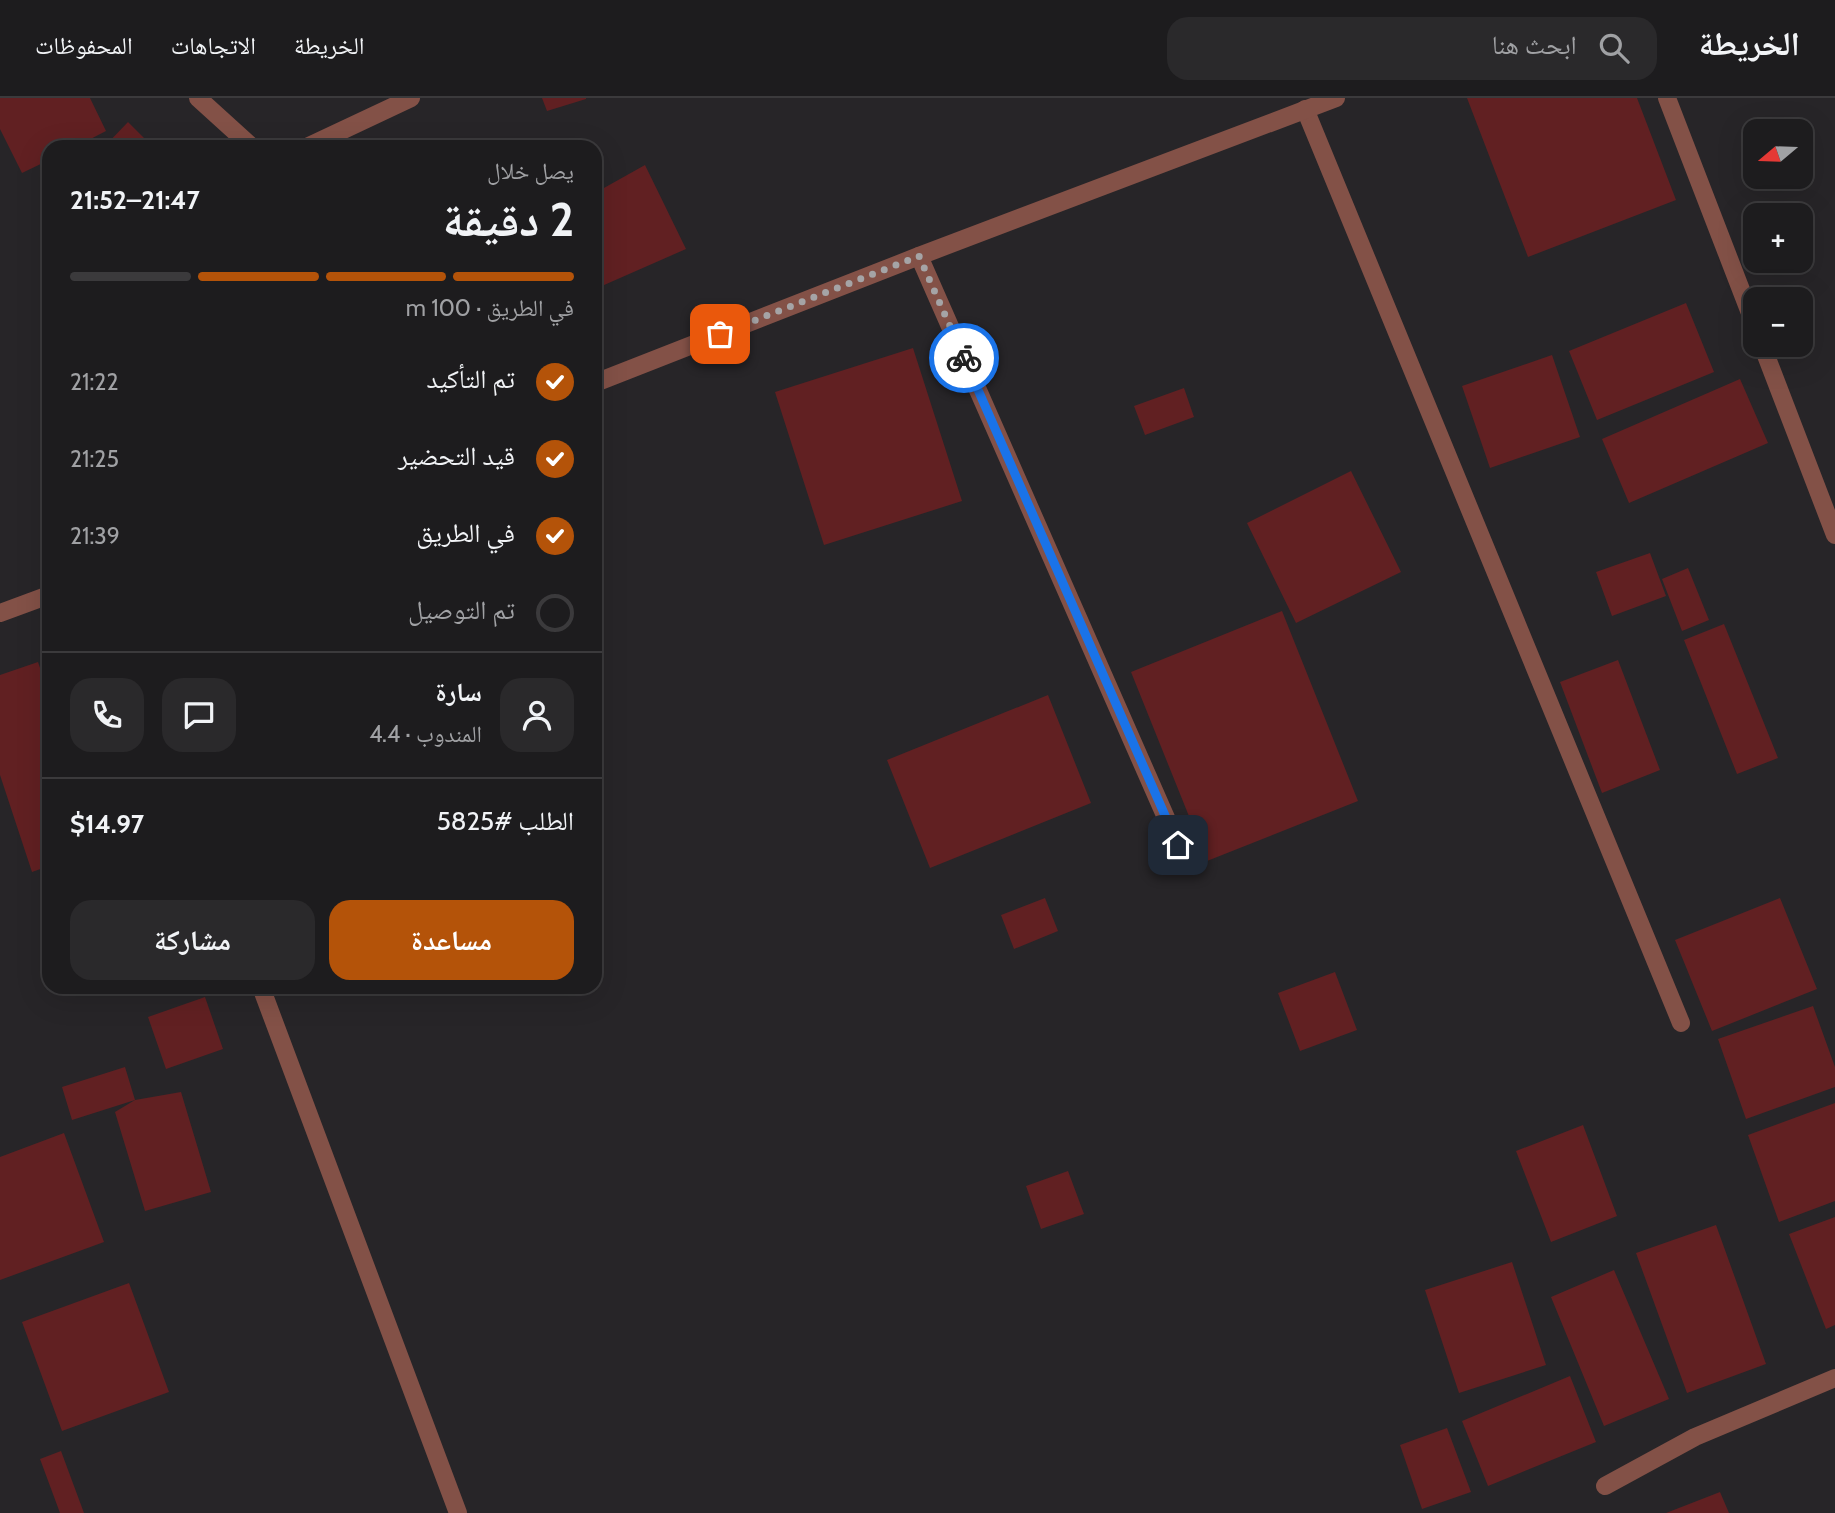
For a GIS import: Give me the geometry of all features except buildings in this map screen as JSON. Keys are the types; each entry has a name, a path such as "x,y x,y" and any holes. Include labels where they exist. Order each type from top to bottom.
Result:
{"street":[{"path":"198,98 244,140"},
{"path":"322,140 411,98"},
{"path":"602,380 919,256 1336,98"},
{"path":"1667,98 1743,295"},
{"path":"1306,109 1681,1023"},
{"path":"919,256 1178,845"},
{"path":"1767,357 1835,535"},
{"path":"0,613 42,598"},
{"path":"264,994 457,1513"},
{"path":"1605,1486 1695,1437 1835,1378"}],"way so far":[{"path":"720,334 919,256 964,358"}],"route":[{"path":"964,358 1178,845"}]}
